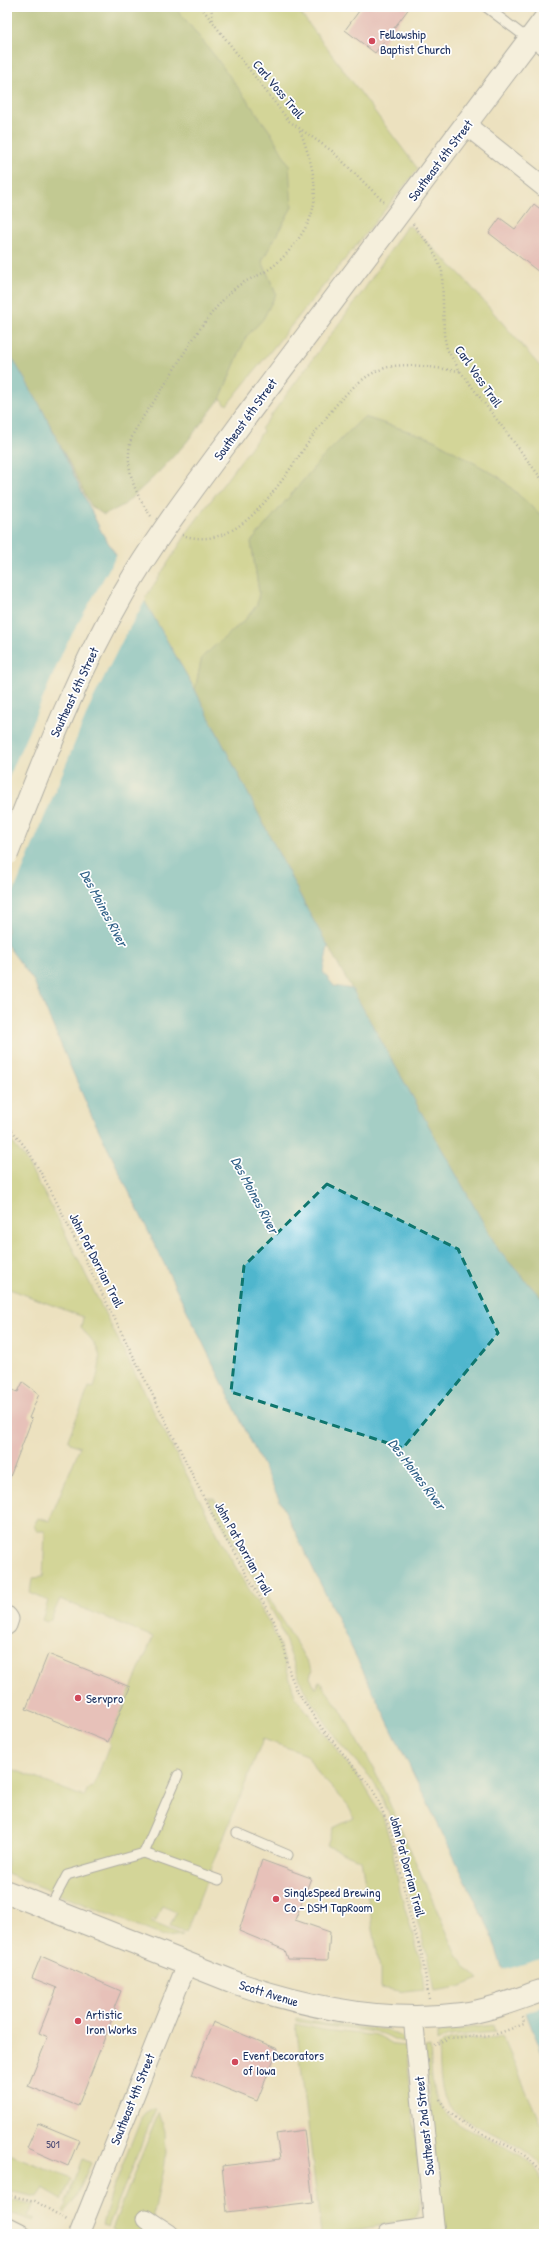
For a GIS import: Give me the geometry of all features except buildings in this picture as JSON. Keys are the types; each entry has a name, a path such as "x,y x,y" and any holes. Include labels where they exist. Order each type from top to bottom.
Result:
{"main road":[{"name":"Southeast 6th Street","path":"7,854 74,687 119,600 156,542 245,418 466,125 536,45 544,20"},
{"name":"Scott Avenue","path":"7,1892 245,1986 305,2004 358,2013 413,2017 462,2014 488,2009 544,1990"},
{"path":"7,2228 19,2234"}],"street":[{"path":"466,125 544,187"},
{"name":"Southeast 4th Street","path":"79,2234 187,1964"},
{"name":"Southeast 2nd Street","path":"413,2017 435,2231"},
{"path":"146,2220 169,2234"},
{"path":"388,2234 435,2231"}],"lane":[{"path":"486,7 536,45"},
{"path":"144,1853 178,1775"},
{"path":"237,1833 288,1855"},
{"path":"49,1909 67,1875 144,1853 219,1880"}],"path":[{"name":"Carl Voss Trail","path":"201,7 289,121 332,151 388,206"},
{"path":"211,7 213,23"},
{"name":"Carl Voss Trail","path":"415,226 432,248 442,271 444,335 448,349 460,371 544,482"},
{"name":"John Pat Dorrian Trail","path":"7,1124 29,1152 50,1190 218,1526 274,1621 285,1651 290,1674 298,1693 321,1727 373,1790 379,1802 393,1838 410,1916 422,1955 429,1991"},
{"path":"434,2045 449,2038 494,2035 524,2024 524,2021"},
{"path":"438,2094 442,2104 459,2120 524,2154 544,2175"},
{"path":"7,2195 35,2201 61,2216"}],"highlighted area":[{"path":"327,1184 458,1249 498,1333 403,1448 231,1392 244,1266"}],"green space":[{"path":"7,7 175,7 214,55 271,133 289,165 292,207 262,261 276,294 263,319 246,337 220,399 186,443 157,474 124,505 104,515 91,506 42,409 7,349"},
{"path":"175,7 296,7 418,169 227,405 220,399 246,337 263,319 276,294 262,261 292,207 271,133 214,55"},
{"path":"410,226 461,275 544,371 544,518 499,477 430,438 364,417 322,458 251,542 259,592 257,605 245,620 202,657 195,690 144,600 191,527 263,431 261,429 363,291 406,227"},
{"path":"364,417 430,438 499,477 544,518 544,1301 499,1251 307,909 195,690 202,657 245,620 257,605 259,592 251,542 322,458"},
{"path":"7,1136 24,1157 56,1215 156,1416 228,1554 270,1624 280,1646 295,1696 364,1785 383,1817 392,1847 400,1891 421,1962 424,1990 405,1992 380,1988 380,1969 361,1860 327,1846 333,1828 354,1818 347,1804 316,1771 307,1755 263,1739 186,1932 170,1926 176,1912 162,1906 156,1921 152,1919 151,1922 183,1935 166,1937 7,1874 7,1767 84,1797 88,1788 93,1787 110,1744 108,1742 153,1637 60,1599 51,1619 47,1622 42,1620 48,1601 30,1593 32,1578 43,1577 45,1531 37,1531 34,1525 38,1518 49,1521 80,1447 70,1443 68,1439 89,1387 94,1388 99,1369 100,1356 89,1336 81,1328 83,1317 7,1288"},
{"path":"207,1498 214,1498 251,1567 312,1670 310,1677 315,1689 319,1681 340,1709 376,1773 457,1955 468,1970 479,1979 459,1987 434,1991 428,1959 411,1898 399,1837 380,1793 370,1777 340,1744 303,1688 278,1621"},
{"path":"296,2018 324,2024 389,2030 401,2036 405,2041 398,2041 379,2033 296,2021"},
{"path":"296,2024 324,2030 379,2036 395,2045 406,2046 422,2200 417,2216 412,2220 333,2234 321,2234"},
{"path":"493,2025 495,2032 448,2036 437,2042 437,2032"},
{"path":"502,2035 544,2132 544,2169 524,2150 474,2124 455,2112 448,2104 441,2089 438,2046 446,2041 456,2039 490,2038"},
{"path":"430,2047 433,2088 437,2101 446,2114 460,2125 508,2148 523,2157 535,2168 543,2182 544,2187 544,2234 442,2234 425,2048"},
{"path":"153,2108 156,2108 108,2227 103,2224 113,2189 141,2118 145,2113"},
{"path":"159,2112 165,2131 166,2153 154,2215 155,2234 120,2234 112,2229"},
{"path":"7,2153 72,2179 62,2199 43,2188 37,2197 7,2191"},
{"path":"83,2159 91,2163 73,2204 65,2213 63,2211 67,2204 66,2202"},
{"path":"7,2200 34,2204 28,2215 35,2219 33,2221 7,2212"}],"water":[{"name":"Des Moines River","path":"7,349 42,409 101,531 144,600 195,690 307,909 328,946 323,972 334,986 352,989 499,1251 544,1301 544,2059 526,2012 503,1971 491,1933 90,1112 33,980 7,945"}],"pier":[{"path":"118,553 146,599 123,639 91,703 7,908 7,782 65,647"},
{"path":"544,1958 544,2006 524,2013 501,1971"}],"place":[{"name":"Fellowship Baptist Church","path":"372,41"},
{"name":"Servpro","path":"78,1698"},
{"name":"SingleSpeed Brewing Co - DSM TapRoom","path":"276,1899"},
{"name":"Artistic Iron Works","path":"78,2021"},
{"name":"Event Decorators of Iowa","path":"235,2062"}]}
